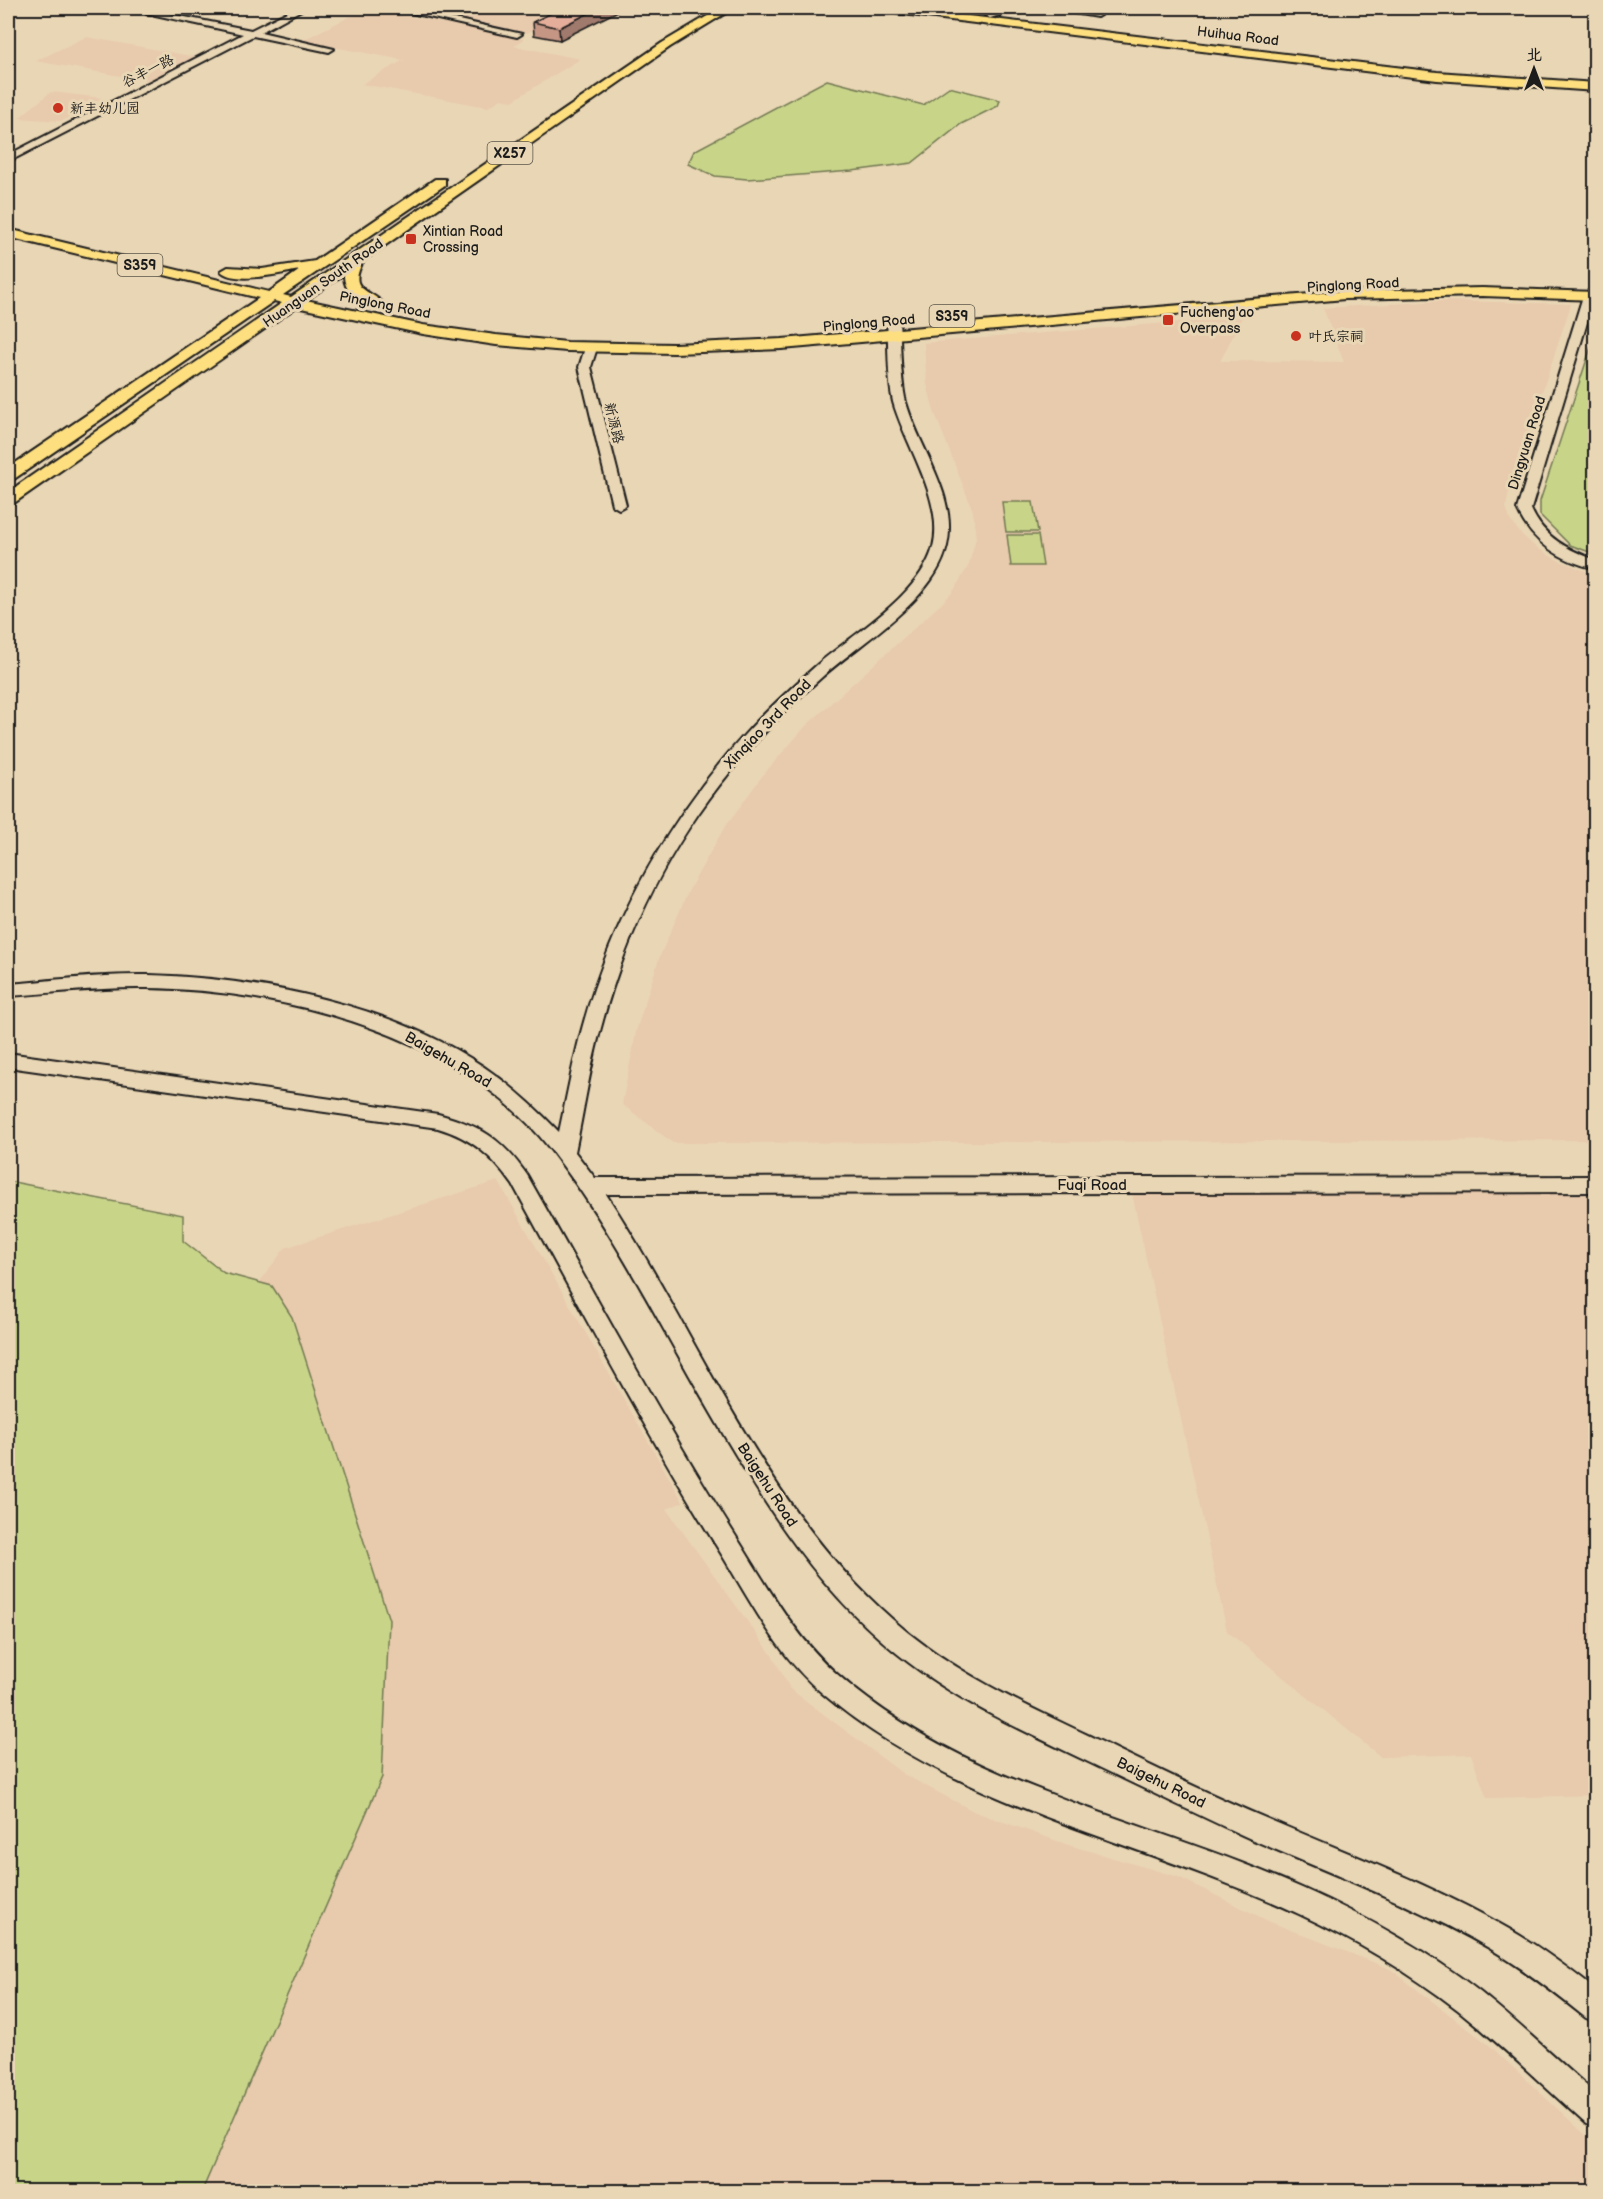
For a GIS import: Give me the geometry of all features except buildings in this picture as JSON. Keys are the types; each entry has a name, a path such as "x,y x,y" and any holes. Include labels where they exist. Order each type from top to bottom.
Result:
{"main road":[{"name":"Huanguan South Road","path":"8,499 666,45 728,8"},
{"name":"Huihua Road","path":"878,8 1437,76 1596,87"},
{"name":"Huihua Road","path":"926,8 1417,67 1596,80"},
{"name":"Huanguan South Road","path":"8,475 453,173"},
{"name":"S359","path":"8,222 289,285"},
{"name":"S359","path":"8,233 295,302"},
{"path":"228,271 282,271 328,258"},
{"path":"358,258 350,272 351,285 359,296 377,304"},
{"name":"Pinglong Road","path":"289,285 412,311"},
{"path":"226,328 240,308 239,295 229,287"},
{"name":"Pinglong Road","path":"295,302 352,315 493,340 591,348 706,348 893,328 1355,295 1482,291 1593,293"},
{"path":"264,324 306,315 352,315"},
{"name":"Pinglong Road","path":"472,322 580,333 657,335 893,328"}],"street":[{"path":"134,8 328,49"},
{"name":"谷丰一路","path":"8,159 301,8"},
{"path":"394,8 517,34"},
{"path":"990,15 1018,8"},
{"path":"1049,8 1097,14"},
{"name":"Dingyuan Road","path":"1593,293 1524,509 1527,520 1548,542 1596,565"},
{"name":"Xinqiao 3rd Road","path":"565,1154 583,1064 604,986 633,915 667,851 706,792 750,739 797,691 909,595 935,560 942,536 940,512 899,398 893,328"},
{"name":"新源路","path":"591,348 585,367 619,505"},
{"name":"Baigehu Road","path":"8,990 122,981 165,982 255,991 302,1000 395,1030 479,1073 521,1105 554,1138 589,1186 610,1217 754,1468 789,1521 826,1569 913,1651 963,1687 1037,1724 1214,1809 1438,1906 1502,1941 1596,2008"},
{"path":"8,1060 205,1086 438,1121 465,1128 488,1140 520,1180 709,1515 801,1656 828,1683 897,1734 952,1765 1223,1868 1289,1895 1367,1934 1412,1960 1454,1989 1596,2114"},
{"name":"Fuqi Road","path":"589,1186 1596,1184"}],"shaded area":[{"path":"367,8 524,39 514,46 580,59 512,101 501,99 488,107 362,84 404,60 301,41"},
{"path":"411,8 573,8 527,33"},
{"path":"86,37 196,57 149,81 36,61"},
{"name":"新丰幼儿园","path":"51,92 102,98 62,121 19,118"},
{"path":"1445,301 1571,304 1506,507 1510,520 1534,546 1553,558 1595,575 1595,1140 673,1143 622,1104 637,1028 660,956 689,890 723,830 763,775 806,726 940,605 953,592 969,565 976,538 973,511 934,411 927,384 924,343 1242,317 1220,361 1344,362 1323,308"},
{"path":"498,1181 683,1502 666,1509 773,1657 790,1689 903,1774 975,1812 1068,1845 1178,1877 1270,1922 1390,1969 1489,2045 1596,2145 1595,2192 202,2192 382,1777 333,1448 292,1317 272,1286 259,1283 285,1248"},
{"path":"1595,1190 1595,1795 1487,1798 1471,1754 1381,1757 1227,1631 1132,1193 1334,1194"}],"green space":[{"path":"827,80 923,105 949,87 1000,100 998,106 961,124 912,163 852,171 747,179 715,176 688,164 694,151"},
{"path":"1595,335 1595,554 1570,545 1540,515 1540,501"},
{"path":"1002,502 1033,502 1038,532 1006,532"},
{"path":"1007,535 1038,535 1043,566 1011,566"},
{"path":"8,1181 183,1215 183,1241 224,1273 272,1286 292,1317 389,1620 382,1777 202,2191 8,2191"}],"place":[{"name":"新丰幼儿园","path":"58,108"},
{"name":"Xintian Road Crossing","path":"411,239"},
{"name":"Fucheng'ao Overpass","path":"1168,320"},
{"name":"叶氏宗祠","path":"1296,336"}]}
